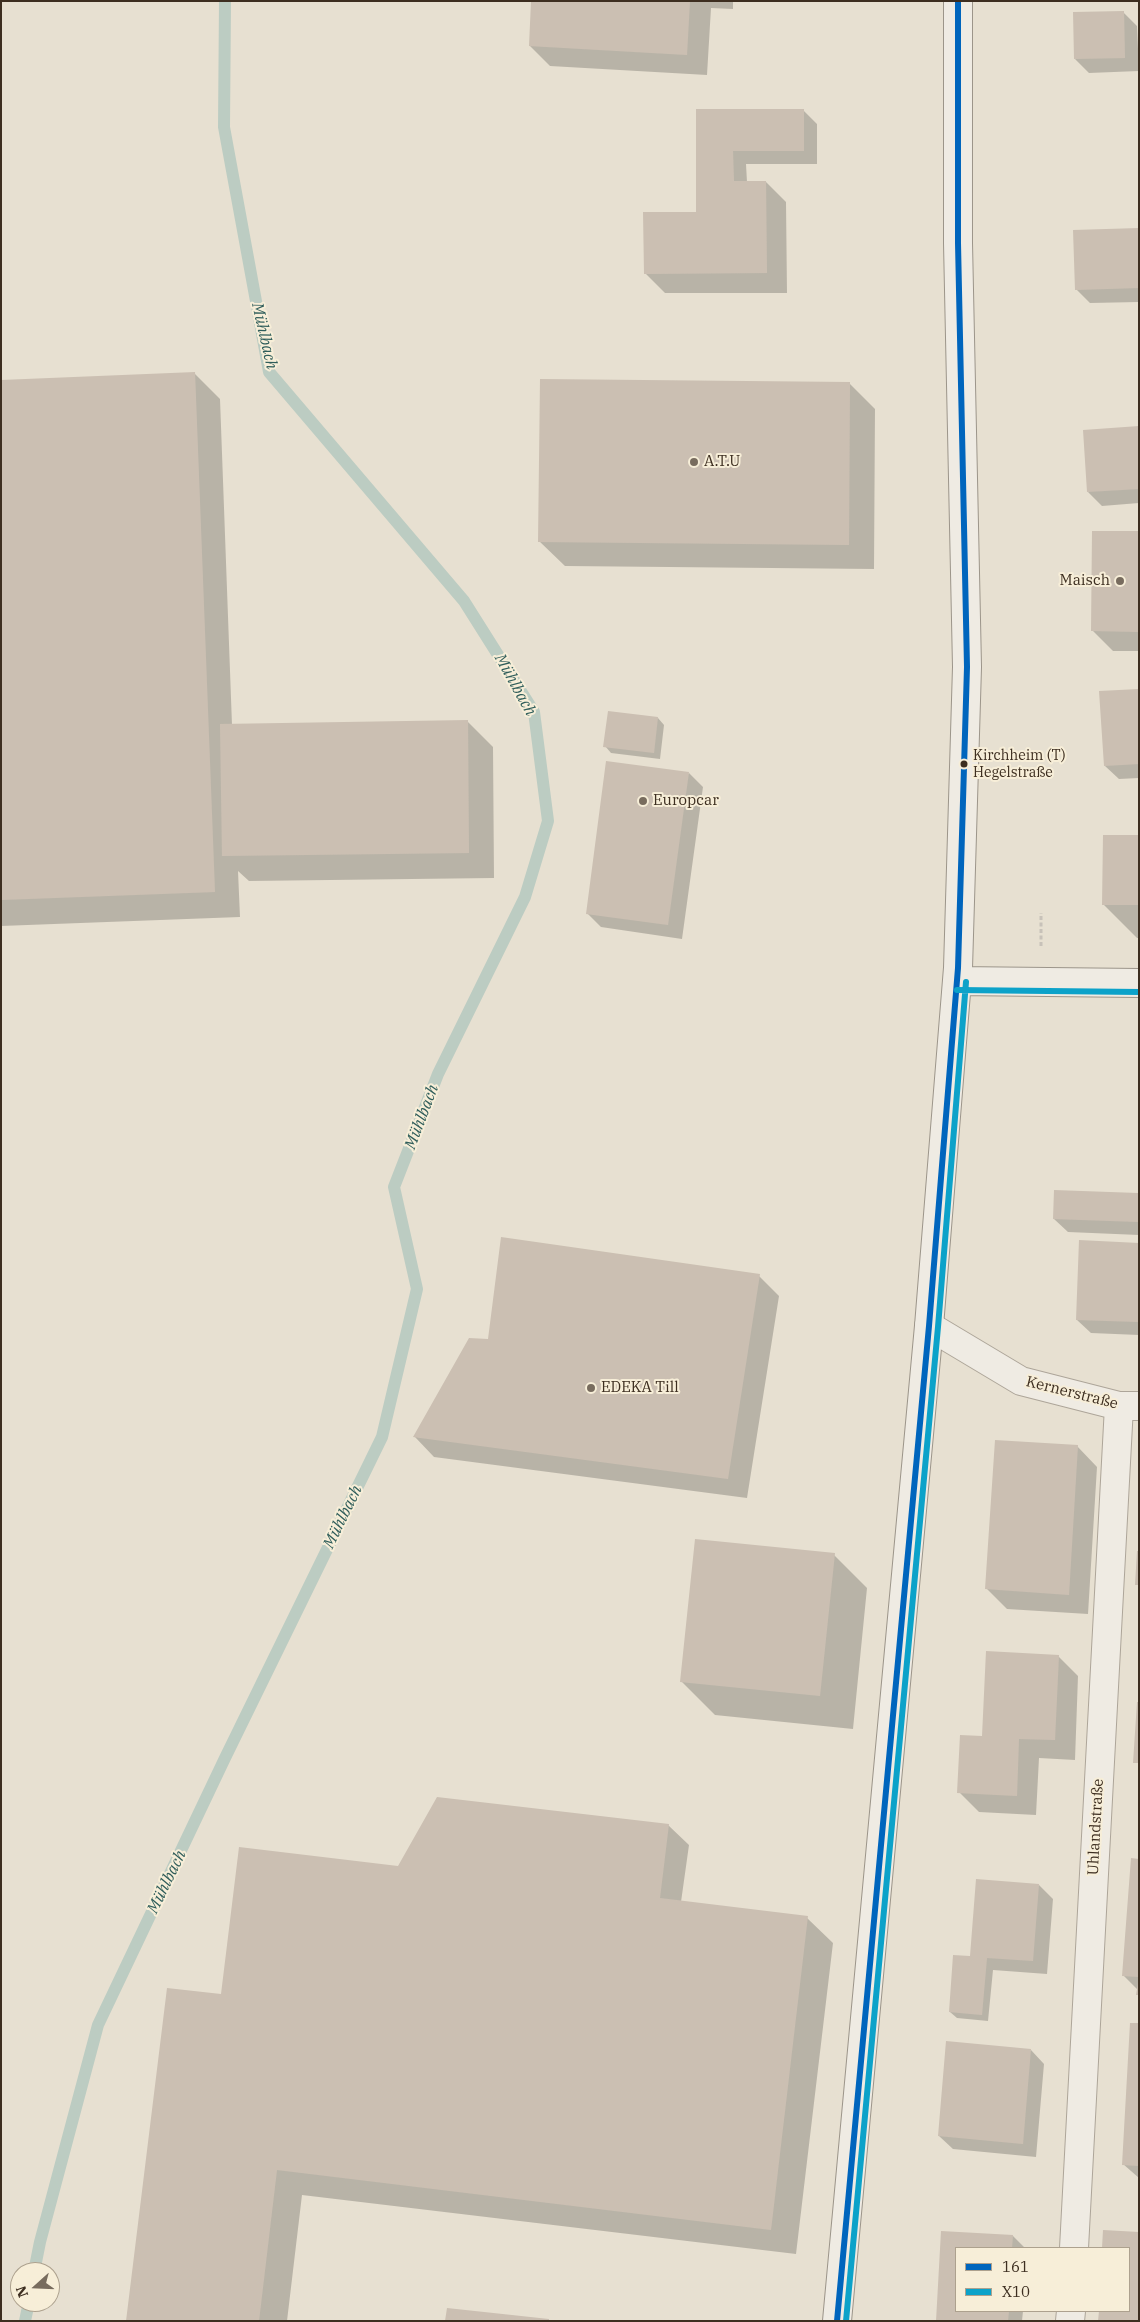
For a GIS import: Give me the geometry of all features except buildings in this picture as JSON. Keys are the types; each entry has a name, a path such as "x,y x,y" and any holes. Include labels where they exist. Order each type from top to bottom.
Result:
{"main road":[{"path":"838,2321 929,1326 957,981 968,667 958,243 958,1"},
{"path":"957,981 1139,982"},
{"name":"Kernerstraße","path":"929,1326 1021,1381 1129,1406"},
{"name":"Uhlandstraße","path":"1074,2247 1129,1406"}],"waterway":[{"name":"Mühlbach","path":"36,2262 98,2025 225,1758 382,1437 417,1289 394,1187 438,1074 525,897 548,821 534,712 464,601 269,372 224,127 225,1"},
{"name":"Mühlbach","path":"25,2321 27,2312"}],"transit line":[{"name":"161","path":"837,2321 929,1326 958,968 967,667 958,243 958,1"},
{"name":"X10","path":"846,2321 938,1327 966,982"},
{"name":"X10","path":"957,990 1139,992"}],"place":[{"name":"A.T.U","path":"694,462"},
{"name":"Maisch","path":"1120,581"},
{"name":"Kirchheim (T) Hegelstraße","path":"964,764"},
{"name":"Europcar","path":"643,801"},
{"name":"EDEKA Till","path":"591,1388"}]}
